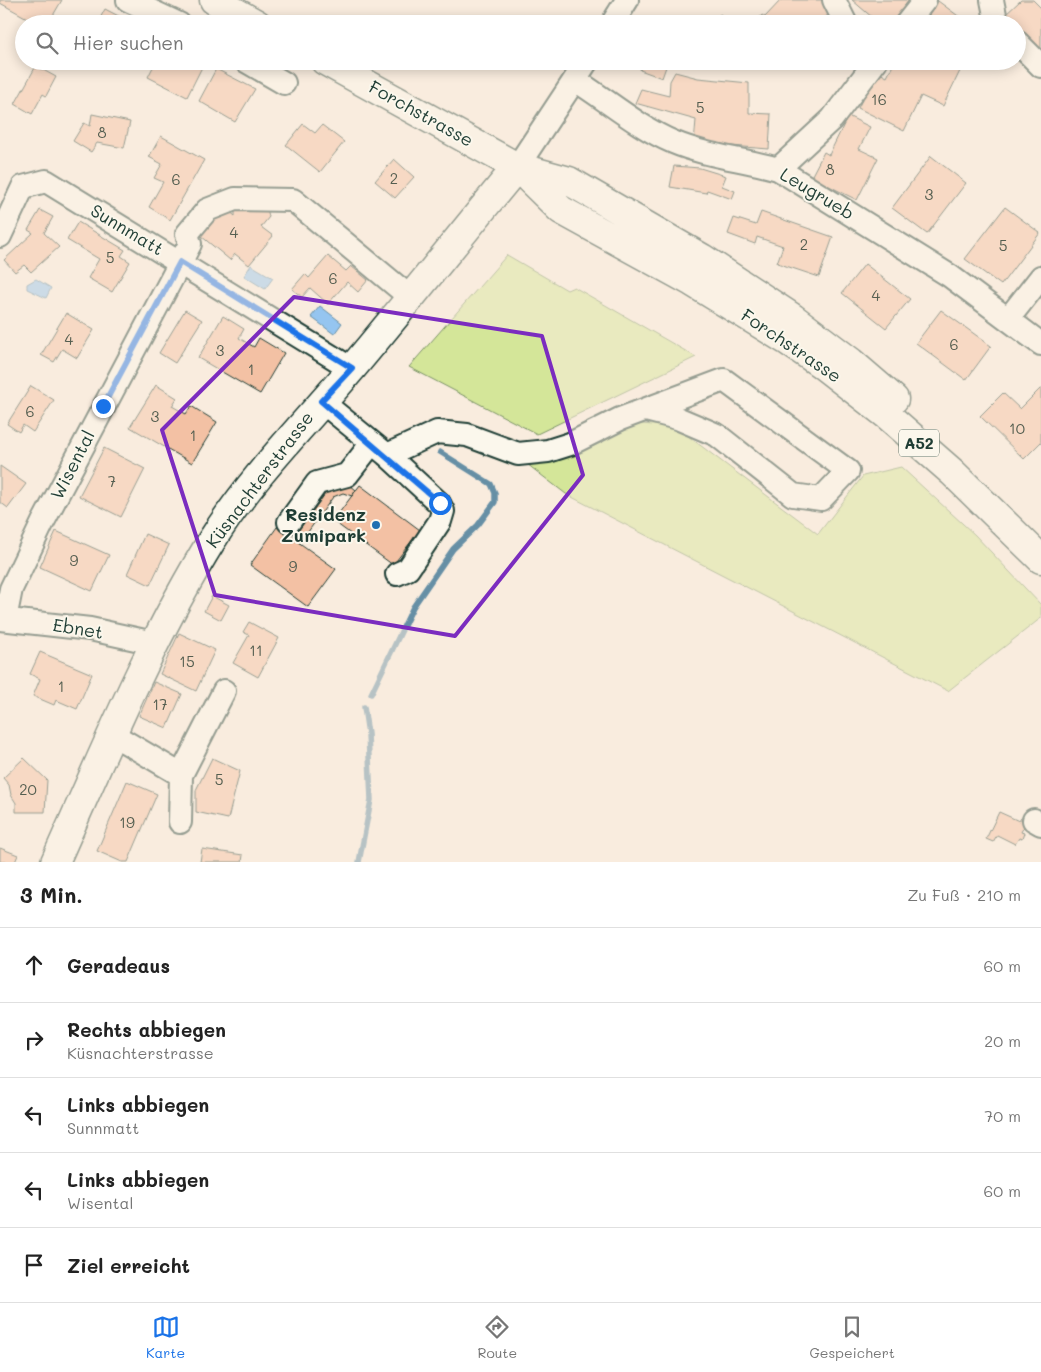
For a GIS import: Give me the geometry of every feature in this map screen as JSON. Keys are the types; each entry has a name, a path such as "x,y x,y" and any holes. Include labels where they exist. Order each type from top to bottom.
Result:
{"main road":[{"path":"214,0 241,15"},
{"name":"Forchstrasse","path":"341,70 517,167 568,180 614,205 702,258 793,318 851,362 914,416 983,479 1041,538"},
{"name":"Forchstrasse","path":"517,167 561,210 692,282 821,364 888,416 952,472 1041,559"},
{"name":"Küsnachterstrasse","path":"55,862 154,643 213,538 262,473 321,401 352,368 411,298 517,167"}],"street":[{"path":"128,0 160,15"},
{"path":"618,15 627,0"},
{"path":"834,0 842,15"},
{"path":"913,15 925,0"},
{"path":"992,0 995,15"},
{"path":"1026,51 1041,66"},
{"path":"262,70 284,83"},
{"path":"517,167 582,70"},
{"path":"778,169 832,119 868,70"},
{"name":"Leugrueb","path":"575,80 673,142 709,154 746,160 778,169 950,276 1041,344"},
{"name":"Sunnmatt","path":"0,236 23,187 46,181 352,368"},
{"name":"Wisental","path":"3,619 11,588 39,530 190,244 187,234 207,210 236,199 293,200 411,298"},
{"path":"1008,319 1041,276"},
{"path":"289,522 317,483 347,475 379,449 436,432 467,435 518,454 548,451 646,410 724,380 848,471 821,499 794,495 717,435 677,418 646,410"},
{"path":"321,401 440,503 443,512 440,521 408,569 397,574"},
{"name":"Ebnet","path":"3,619 90,629 154,643"},
{"path":"180,822 181,775 224,691"},
{"path":"112,734 181,775"}],"highlighted area":[{"path":"294,297 542,336 583,475 455,636 215,595 162,430"}],"green space":[{"path":"507,255 567,290 574,287 696,357 537,434 409,367"},
{"path":"630,423 676,427 818,534 863,476 901,467 975,535 1041,605 1041,618 948,691 566,494 523,461"}],"water":[{"path":"251,265 273,278 265,289 244,276"},
{"path":"36,279 51,288 46,298 27,289 27,284"},
{"path":"320,306 342,323 334,334 311,317"}],"building":[{"path":"0,0 62,0 53,15 22,15 0,3"},
{"path":"781,0 828,0 835,6 828,15 767,15"},
{"path":"852,0 909,0 912,2 901,15 870,15"},
{"path":"1021,0 1033,0 1041,8 1041,54 1026,39 1026,15 1005,15"},
{"path":"938,1 957,15 928,15"},
{"path":"105,9 117,15 102,15"},
{"path":"34,70 43,70 56,77 46,96 43,94 32,114 15,104"},
{"path":"152,70 200,70 187,97 148,77"},
{"path":"215,70 255,89 235,122 199,101"},
{"path":"640,70 665,70 662,78"},
{"path":"890,70 960,71 943,106 921,96 904,131 858,108 876,71 887,77"},
{"path":"675,72 698,78 749,83 749,113 771,114 769,149 694,143 696,120 635,103 641,89 669,96 670,81"},
{"path":"92,114 130,122 124,148 97,143 91,152 73,141 84,123 90,126"},
{"path":"848,116 870,127 859,149 878,158 857,200 811,177 824,152 829,155"},
{"path":"303,124 315,133 322,125 344,142 320,172 286,145"},
{"path":"161,136 204,160 170,220 149,207 163,182 154,178 162,164 149,157"},
{"path":"931,156 966,183 927,234 892,208"},
{"path":"394,159 414,177 395,198 375,181"},
{"path":"674,166 700,168 726,176 722,186 735,191 732,199 707,190 706,193 670,187"},
{"path":"251,203 267,208 269,217 261,227 273,236 249,265 235,254 230,260 195,231 228,210 235,216 235,204 246,211"},
{"path":"1005,207 1040,233 1001,285 965,259"},
{"path":"40,210 53,217 44,233 59,247 31,272 24,265 15,272 4,260 33,233 28,230"},
{"path":"761,212 833,237 819,277 777,263 783,246 757,237 755,244 728,234 734,218 756,225"},
{"path":"78,222 125,250 121,256 130,262 112,292 88,278 99,259 67,240"},
{"path":"328,256 346,271 351,266 368,280 358,292 347,282 328,304 310,288 302,297 292,289 305,274 309,278"},
{"path":"865,264 910,299 886,328 842,293"},
{"path":"185,310 202,320 175,363 159,353"},
{"path":"941,310 991,346 966,380 916,343"},
{"path":"66,313 94,330 77,358 62,349 54,362 41,355"},
{"path":"223,316 244,329 239,338 254,347 259,338 284,353 260,394 198,358"},
{"path":"156,385 177,398 172,406 186,414 191,406 217,422 192,463 130,427"},
{"path":"31,386 54,400 33,432 23,425 19,432 7,424"},
{"path":"1041,388 1041,442 1024,459 980,416 1003,393 1020,409"},
{"path":"104,448 145,469 121,517 79,496"},
{"path":"0,466 26,484 8,508 0,502"},
{"path":"350,485 356,490 352,496 343,493 333,497 300,543 293,538 328,490"},
{"name":"Residenz Zumipark","path":"360,485 420,530 393,565 333,521"},
{"path":"277,527 336,569 308,607 250,565"},
{"path":"56,531 109,555 92,591 40,567"},
{"path":"145,534 169,545 150,585 127,574"},
{"path":"212,596 229,605 221,620 204,611"},
{"path":"249,622 279,638 258,677 233,663 249,635 243,632"},
{"path":"179,633 215,650 196,691 160,674"},
{"path":"40,652 92,674 77,709 56,700 54,705 33,696 40,679 30,674"},
{"path":"154,682 182,694 167,728 139,716"},
{"path":"24,758 47,780 45,812 16,812 16,803 11,795 9,785 3,778"},
{"path":"212,758 240,771 228,819 196,812 196,790"},
{"path":"127,781 157,794 128,862 122,862 97,851"},
{"path":"999,812 1019,821 1021,818 1027,821 1021,832 1024,833 1022,839 1019,838 1015,844 997,835 993,842 986,839"},
{"path":"0,848 18,855 15,862 0,862"},
{"path":"202,849 243,855 242,862 200,862"}],"waterway":[{"path":"371,694 413,607 453,549 478,525 495,502 495,493 491,484 440,452"},
{"path":"359,862 371,800 368,734 364,707"}],"place":[{"name":"Residenz Zumipark","path":"376,525"}],"route":[{"path":"103,406 180,262 352,368 321,401 387,455 440,503"}]}
